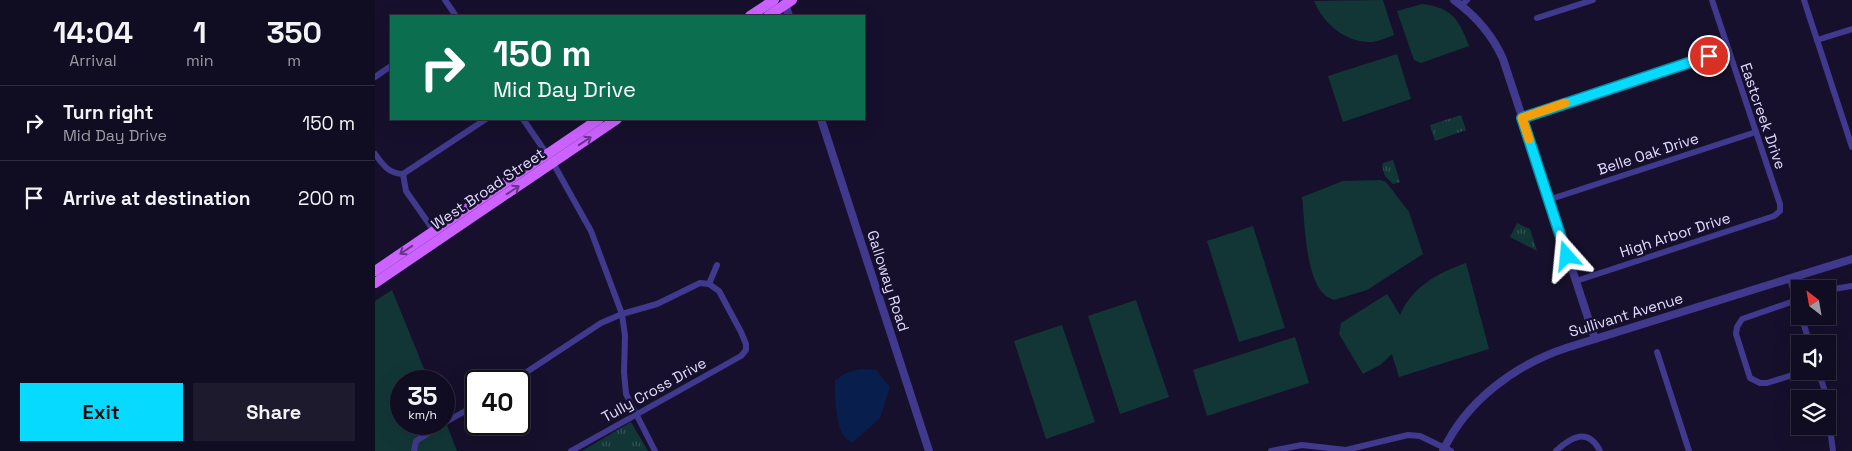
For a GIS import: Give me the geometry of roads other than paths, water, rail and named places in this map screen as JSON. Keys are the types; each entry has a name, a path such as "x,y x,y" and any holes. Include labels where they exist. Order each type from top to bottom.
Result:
{"main road":[{"path":"752,15 774,0"},
{"path":"769,15 787,2"},
{"name":"West Broad Street","path":"375,283 550,158 598,120"},
{"name":"West Broad Street","path":"375,271 434,231 550,158 615,120"}],"street":[{"path":"445,0 455,15"},
{"path":"1454,0 1464,3 1486,29 1498,48 1508,72 1548,200 1595,339"},
{"path":"1537,18 1577,2 1593,0"},
{"name":"Eastcreek Drive","path":"1712,0 1727,50 1780,204 1779,211"},
{"path":"1804,0 1850,136 1852,147"},
{"path":"787,2 789,15"},
{"path":"1817,40 1852,29"},
{"path":"1522,118 1727,50"},
{"path":"375,77 390,67"},
{"path":"375,154 388,171 403,174 484,120"},
{"path":"524,120 550,158 591,231 621,314 625,336 624,383 626,394 635,415 655,451"},
{"name":"Galloway Road","path":"821,120 929,451"},
{"name":"Belle Oak Drive","path":"1548,200 1756,132"},
{"path":"403,174 406,190 434,231"},
{"name":"High Arbor Drive","path":"1576,281 1774,216 1779,211"},
{"name":"Sullivant Avenue","path":"1446,450 1465,417 1497,384 1537,359 1595,339 1852,259"},
{"path":"530,370 601,323 621,314 657,304 700,282 709,284 717,266"},
{"name":"Tully Cross Drive","path":"571,451 741,356 747,348 741,332 719,291 709,284"},
{"path":"1836,289 1852,286"},
{"path":"1791,302 1743,319 1737,326 1736,334 1747,374 1754,381 1767,384 1791,376"},
{"path":"1657,352 1689,451"},
{"path":"1821,380 1834,417 1831,436 1833,451"},
{"path":"1271,451 1291,446 1346,450 1408,434 1420,436 1446,450"},
{"path":"414,451 416,441 426,435"},
{"path":"1556,451 1573,437 1579,436 1590,439 1600,451"}],"water":[{"path":"861,369 876,370 890,387 880,418 852,443 843,435 839,424 835,400 835,380 846,373"}]}
